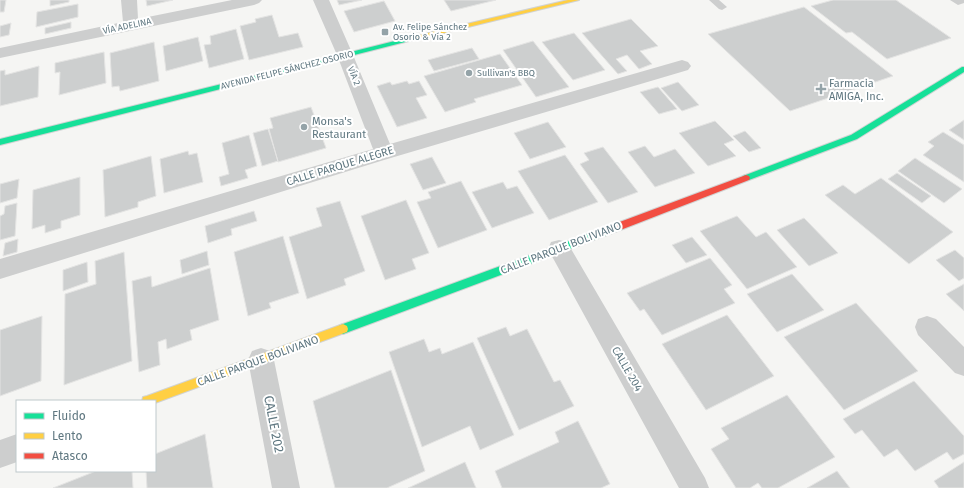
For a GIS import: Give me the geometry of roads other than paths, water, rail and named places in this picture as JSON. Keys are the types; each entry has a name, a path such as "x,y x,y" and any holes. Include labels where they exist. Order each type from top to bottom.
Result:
{"street":[{"path":"129,0 131,25"},
{"name":"VÍA ADELINA","path":"0,53 254,0"},
{"name":"VÍA 2","path":"321,0 345,55 384,153"},
{"name":"AVENIDA FELIPE SÁNCHEZ OSORIO","path":"0,142 345,55 576,0"},
{"name":"CALLE PARQUE ALEGRE","path":"0,269 384,153 682,66"},
{"name":"CALLE PARQUE BOLIVIANO","path":"150,400 559,249 854,137 964,69"},
{"name":"CALLE 204","path":"559,249 695,488"},
{"path":"927,327 964,364"},
{"name":"CALLE 202","path":"261,360 286,488"},
{"path":"0,454 16,448"}],"lane":[{"path":"714,0 722,7"},
{"path":"955,0 958,2 964,0"}],"place":[{"name":"Av. Felipe Sánchez Osorio & Vía 2","path":"385,32"},
{"name":"Sullivan's BBQ","path":"469,73"},
{"name":"Farmacia AMIGA, Inc.","path":"821,89"},
{"name":"Monsa's Restaurant","path":"304,127"}]}
